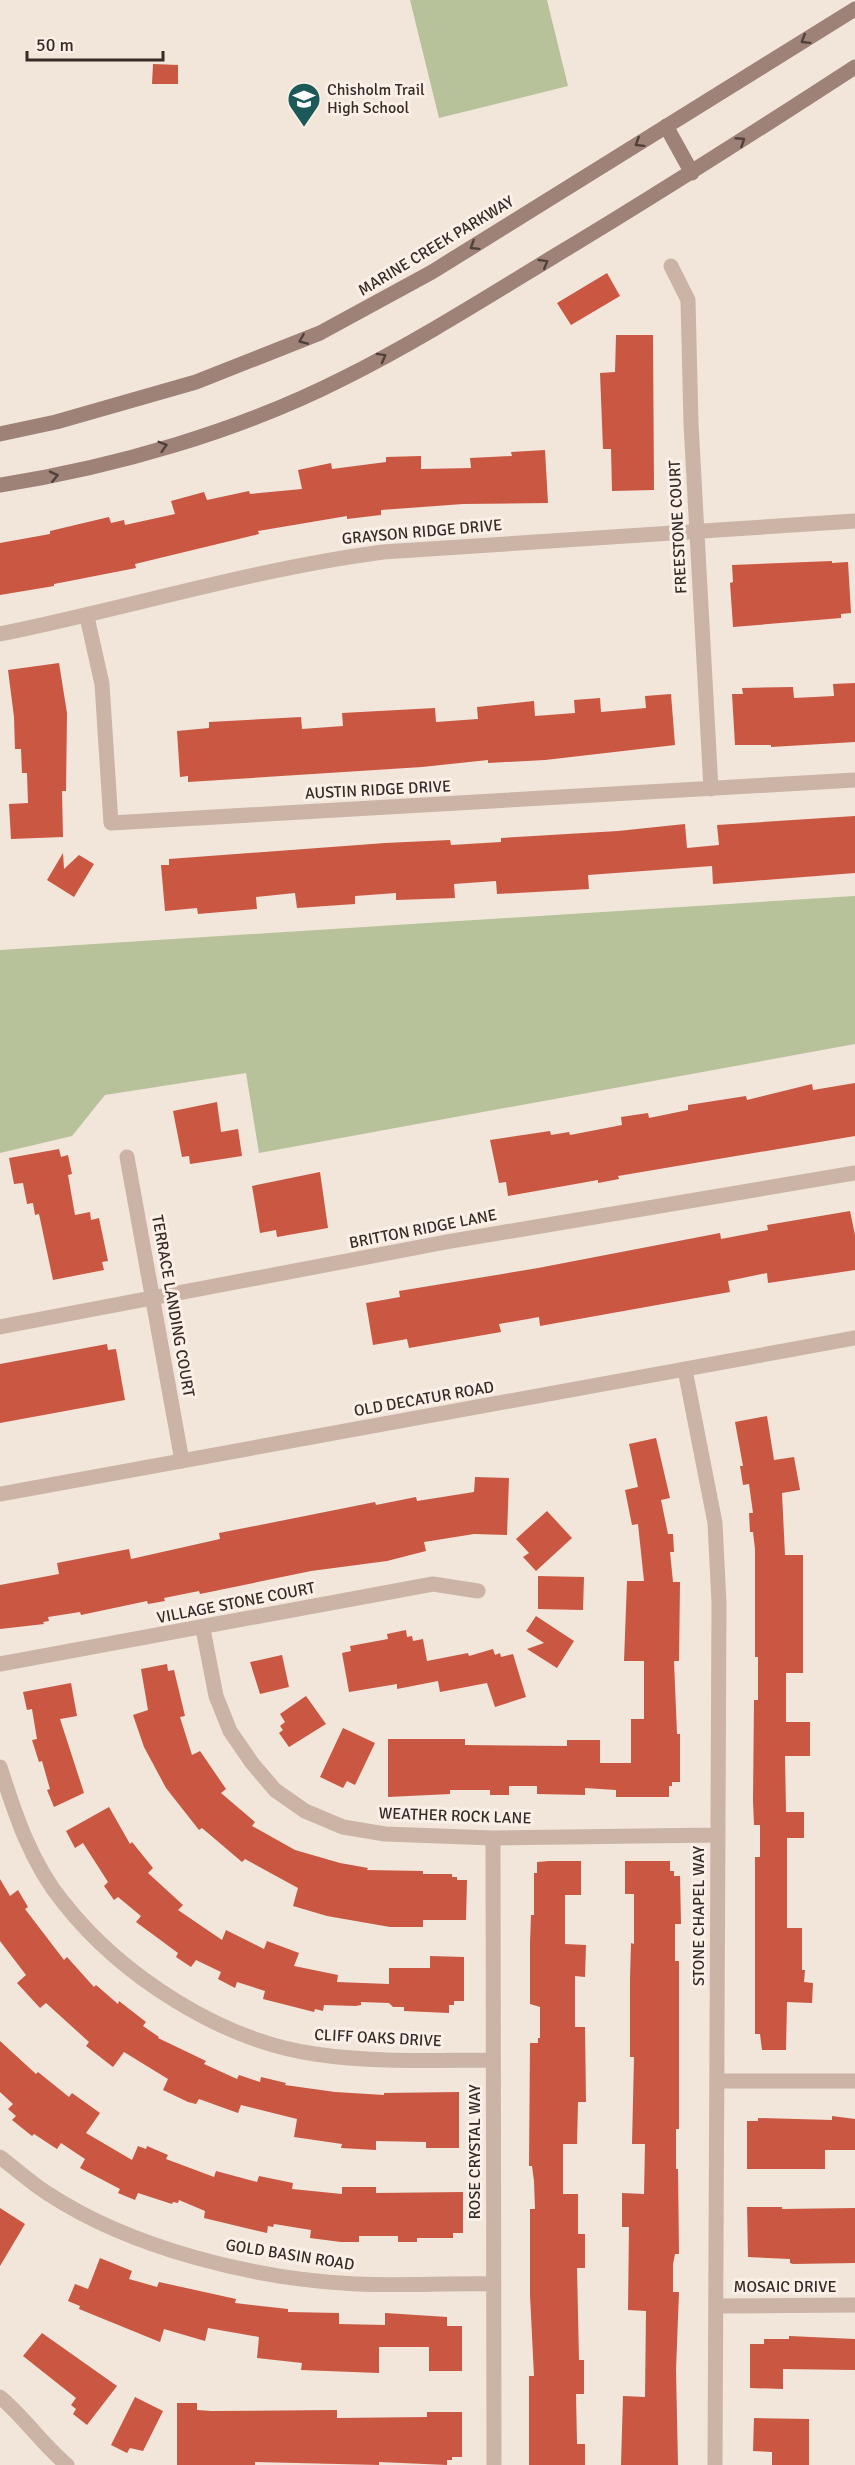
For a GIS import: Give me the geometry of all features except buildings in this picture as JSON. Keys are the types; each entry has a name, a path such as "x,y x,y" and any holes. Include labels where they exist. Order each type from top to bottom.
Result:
{"main road":[{"name":"MARINE CREEK PARKWAY","path":"0,434 56,422 196,382 320,333 432,272 855,9"},
{"path":"0,484 44,478 107,463 247,420 297,400 409,343 692,173 855,67"},
{"path":"666,126 692,173"}],"street":[{"name":"FREESTONE COURT","path":"671,266 688,300 696,531 711,789"},
{"name":"GRAYSON RIDGE DRIVE","path":"0,634 87,616 315,561 360,555 451,545 855,521"},
{"name":"AUSTIN RIDGE DRIVE","path":"87,616 102,684 111,823 855,780"},
{"name":"TERRACE LANDING COURT","path":"127,1157 182,1461"},
{"name":"BRITTON RIDGE LANE","path":"0,1327 446,1242 855,1173"},
{"name":"OLD DECATUR ROAD","path":"0,1494 855,1338"},
{"name":"STONE CHAPEL WAY","path":"685,1370 715,1523 718,1603 715,2465"},
{"name":"VILLAGE STONE COURT","path":"0,1664 203,1629 433,1584 478,1591"},
{"name":"WEATHER ROCK LANE","path":"203,1629 216,1696 230,1731 275,1790 305,1811 343,1827 385,1834 493,1838 718,1835"},
{"name":"CLIFF OAKS DRIVE","path":"0,1767 15,1815 38,1864 63,1902 129,1969 171,1998 262,2042 314,2054 364,2058 493,2060"},
{"name":"ROSE CRYSTAL WAY","path":"493,1838 494,2465"},
{"path":"717,2081 855,2081"},
{"name":"GOLD BASIN ROAD","path":"0,2157 47,2194 100,2222 148,2242 205,2259 257,2272 356,2284 494,2284"},
{"name":"MOSAIC DRIVE","path":"716,2306 855,2305"},
{"path":"0,2397 20,2414 50,2451 67,2465"}],"green space":[{"path":"410,0 547,0 568,86 439,118"},
{"path":"855,896 855,1044 259,1153 246,1073 105,1095 72,1136 0,1153 0,950"}],"place":[{"name":"Chisholm Trail High School","path":"304,128"}]}
